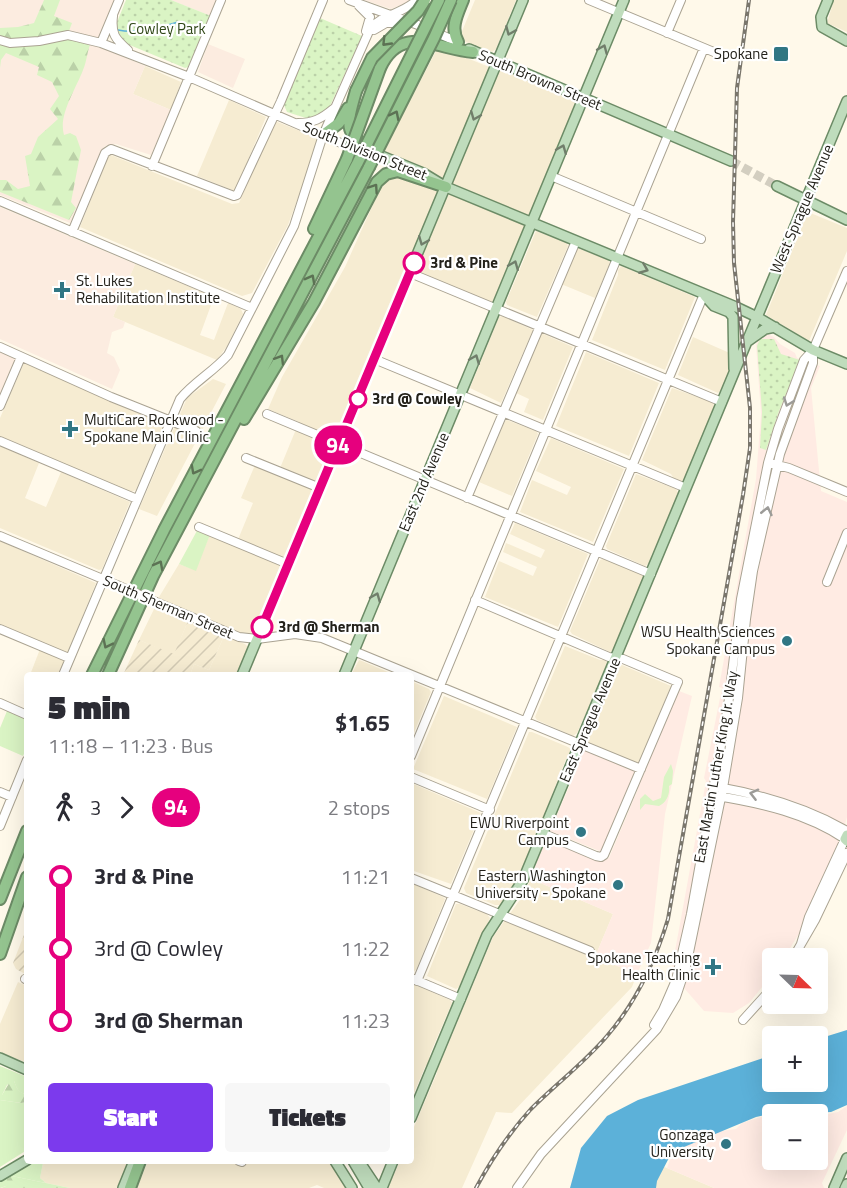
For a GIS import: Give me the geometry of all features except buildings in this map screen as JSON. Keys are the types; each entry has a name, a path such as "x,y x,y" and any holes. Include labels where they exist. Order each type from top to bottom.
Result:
{"highway":[{"path":"323,135 339,123 367,66 378,51 418,11 425,0"},
{"path":"93,672 164,530 358,162 439,0"},
{"path":"109,672 175,535 369,167 451,0"},
{"path":"458,42 454,33 455,20 463,0"},
{"path":"261,344 347,159 380,68 390,53 401,44 410,41 430,42 472,52"},
{"path":"356,91 349,116 350,131 357,141 379,155"},
{"path":"175,535 314,302 374,186 386,174 398,171 446,187"},
{"path":"0,890 24,837"},
{"path":"0,899 24,838"},
{"path":"0,939 24,879"},
{"path":"0,954 24,886"},
{"path":"130,1188 139,1164"}],"main road":[{"path":"243,672 523,0"},
{"name":"East 2nd Avenue","path":"345,672 624,0"},
{"path":"828,0 822,17 822,27 847,41"},
{"name":"South Browne Street","path":"458,42 472,52 731,161"},
{"name":"West Sprague Avenue","path":"757,317 847,101"},
{"name":"South Division Street","path":"379,155 423,172 446,187 757,317 813,350 847,364"},
{"path":"777,186 847,220"},
{"path":"704,294 714,306 729,312 733,317 734,373"},
{"name":"East Sprague Avenue","path":"414,1111 487,935 523,880 757,317"},
{"path":"746,345 760,332 775,327"},
{"path":"0,1058 24,1069"},
{"path":"834,1188 847,1158"},
{"path":"0,1176 24,1162"},
{"path":"123,1188 133,1164"},
{"path":"337,1164 352,1188"},
{"path":"354,1164 369,1188"},
{"path":"361,1164 377,1188"},
{"path":"382,1188 392,1164"}],"street":[{"path":"101,43 119,0"},
{"path":"152,166 221,0"},
{"path":"72,232 105,153 111,149 234,196 237,195 243,186 322,0"},
{"path":"64,672 180,399 186,391 217,368 228,355 294,226 323,135 363,44 373,25 411,6 417,0"},
{"path":"589,0 721,55"},
{"path":"667,33 681,0"},
{"path":"352,1 370,17 363,44"},
{"name":"South Browne Street","path":"352,1 458,42"},
{"path":"112,16 111,28 114,38 135,55"},
{"path":"363,44 374,29 386,23 396,21 418,25"},
{"name":"South Division Street","path":"0,40 10,43 39,41 68,35 101,43 274,113 332,141 369,155 379,155"},
{"path":"414,749 704,48"},
{"path":"296,123 320,119 334,108"},
{"path":"551,176 701,239"},
{"path":"0,201 252,308"},
{"path":"467,498 576,241"},
{"path":"813,350 847,271"},
{"path":"410,273 722,402"},
{"path":"461,999 414,980 454,895 490,810 704,294"},
{"path":"0,347 196,431"},
{"name":"East Martin Luther King Jr. Way","path":"517,1188 541,1154 646,1040 663,1010 677,974 717,796 741,599 768,463 804,360 813,350"},
{"name":"East Martin Luther King Jr. Way","path":"718,787 738,698 748,598 777,465 813,363 813,350"},
{"path":"0,406 21,357"},
{"path":"374,358 686,488"},
{"path":"267,414 651,574"},
{"path":"0,441 137,499"},
{"path":"246,458 320,488"},
{"path":"768,463 847,492"},
{"path":"199,527 288,564"},
{"path":"827,582 847,533"},
{"name":"South Sherman Street","path":"0,536 239,637 257,639 295,634 309,635 404,672"},
{"path":"475,600 609,657 623,659 678,682 606,852 601,857 542,833"},
{"path":"0,629 69,658"},
{"name":"South Sherman Street","path":"414,676 641,769"},
{"path":"0,703 24,714"},
{"path":"0,826 24,767"},
{"path":"414,778 490,810"},
{"path":"718,787 772,799 824,819 847,837"},
{"path":"0,792 12,797"},
{"path":"717,796 760,804 809,820 847,837"},
{"path":"801,944 809,917 847,837"},
{"path":"799,948 815,920 847,853"},
{"path":"414,879 590,951"},
{"path":"743,1020 762,999"}],"shaded area":[{"path":"0,0 115,0 97,45 145,66 133,94 171,110 151,155 116,144 105,146 70,223 0,195"},
{"path":"171,0 217,0 211,16"},
{"path":"364,0 413,0 391,9"},
{"path":"475,0 516,0 496,49 492,52 466,42 460,36"},
{"path":"834,0 847,0 847,32 827,23"},
{"path":"208,44 245,59 233,88 198,72"},
{"path":"437,49 494,69 498,62 583,99 496,309 411,273 257,639 239,637 156,602 179,564 195,570 211,532 237,542 253,503 241,498 255,465 278,473 299,422 268,409 282,377 345,267 379,191 387,181 397,176 443,192 381,156"},
{"path":"145,66 181,82 171,110 133,94"},
{"path":"229,100 266,117 235,191 197,176"},
{"path":"275,121 315,137 318,143 288,225 252,293 242,296 80,227 108,157 111,155 232,204 239,203"},
{"name":"St. Lukes Rehabilitation Institute","path":"0,207 135,264 113,317 125,322 123,328 112,332 107,353 114,357 120,370 112,389 0,339"},
{"path":"808,212 847,228 847,251 809,341 766,315"},
{"path":"536,231 567,243 568,246 537,317 507,305 506,302"},
{"path":"577,248 608,260 610,263 595,298 561,284"},
{"path":"135,264 214,297 200,335 214,340 228,303 241,309 243,314 227,346 217,360 113,317"},
{"path":"621,266 695,297 665,370 592,340"},
{"path":"502,316 533,330 501,403 470,388 499,317"},
{"path":"541,333 573,347 543,420 524,412 529,399 516,393"},
{"name":"WSU Health Sciences Spokane Campus","path":"767,334 774,337 780,344 795,353 797,358 820,366 811,388 821,491 847,502 847,817 839,846 800,932 790,948 762,948 762,987 749,1003 733,1013 704,1011 671,973 706,781 704,778 722,688 719,687 756,479 761,414 756,345 759,339"},
{"path":"693,337 732,354 733,360 722,390 718,393 678,375"},
{"path":"0,349 16,357 16,360 0,397"},
{"path":"586,352 659,383 629,456 556,426"},
{"path":"24,363 163,423 136,490 131,492 0,436 0,418"},
{"path":"213,379 226,384 157,516 139,509 187,398"},
{"path":"672,388 712,402 715,406 686,478 680,482 671,474 642,460"},
{"path":"507,420 536,431 538,434 512,496 479,482"},
{"path":"551,438 624,469 593,542 520,512 532,480 567,495 571,487 536,471"},
{"path":"0,446 39,463 25,498 46,507 61,472 130,502 102,569 99,570 0,528"},
{"path":"636,474 676,489 679,494 651,556 651,562 645,566 607,549 606,546"},
{"path":"515,523 588,554 558,627 485,597 499,561 533,576 537,567 503,552 506,543 541,558 545,550 510,534"},
{"path":"0,541 96,583 60,672 31,672 40,649 0,632"},
{"path":"603,559 641,573 644,577 614,650 610,652 570,631 600,560"},
{"path":"155,607 188,621 174,655 139,640"},
{"path":"188,621 224,636 209,670 194,664 191,672 124,672 139,640 174,654"},
{"path":"224,636 248,647 238,672 191,672 194,664 209,670"},
{"path":"565,646 600,660 606,660 608,665 577,733 573,736 535,717"},
{"path":"359,660 388,672 353,672"},
{"path":"622,665 671,686 638,766 586,742 615,676 615,670"},
{"path":"414,682 431,692 414,733"},
{"name":"EWU Riverpoint Campus","path":"679,691 692,696 665,814 651,943 637,974 595,957 613,914 531,879 543,844 547,841 597,860 609,858 638,789 638,783 602,852 550,831 579,764 579,757 586,742 644,768"},
{"path":"444,696 517,727 487,799 414,769"},
{"path":"529,732 572,750 566,759 534,843 514,887 501,905 495,905 466,893 464,888"},
{"path":"414,784 481,813 451,884 414,871"},
{"path":"531,879 613,914 595,957 637,974 632,987 512,1113 496,1112 462,1188 388,1188 399,1164 414,1164 414,1127 437,1073 438,1063 442,1059 493,937 522,897"},
{"path":"414,884 445,899 414,971"},
{"path":"456,904 485,912 490,918 459,987 456,989 427,976"},
{"path":"24,935 24,973 16,969 13,963"},
{"path":"18,982 24,985 24,1062 0,1052 0,1024"},
{"path":"414,984 450,1000 452,1003 430,1054 429,1063 414,1093"},
{"name":"Gonzaga University","path":"847,1106 847,1130 822,1183 824,1188 714,1188 667,1168 673,1151 721,1131 736,1129 742,1123 762,1117 762,1170 828,1170 828,1114 838,1112"},
{"path":"615,1146 714,1188 591,1188"},
{"path":"43,1164 130,1164 119,1188 70,1188 46,1183 40,1178"},
{"path":"147,1164 331,1164 346,1188 324,1188 317,1185 309,1188 137,1188"}],"green space":[{"path":"44,0 60,0 54,16 72,23 69,31 26,38 0,36 0,28 34,23"},
{"name":"Cowley Park","path":"126,0 171,0 211,16 188,67 185,68 120,41 115,27"},
{"path":"320,18 362,36 329,108 326,112 309,119 287,112 284,105"},
{"path":"73,38 91,42 84,67 63,119 64,135 70,133 76,136 81,150 71,202 76,208 69,220 0,192 0,180 6,180 18,189 30,186 25,156 31,154 38,137 58,119 50,109 59,96 52,82 37,75 39,67 6,53 1,60 0,68 0,43 23,46"},
{"path":"760,339 774,339 781,354 800,360 766,450 760,448 762,412 757,346"},
{"path":"199,527 211,532 196,571 179,564"},
{"path":"7,711 24,718 23,756 0,746 0,728"},
{"path":"671,764 672,784 669,786 666,800 659,806 645,804 640,810 640,799 645,794 653,801 661,798 664,777"},
{"path":"0,1066 24,1076 24,1093 18,1090 14,1081 7,1085 0,1095"},
{"path":"11,1080 14,1081 17,1088 24,1093 24,1102 0,1100 0,1095"},
{"path":"0,1100 24,1102 24,1152 0,1167"},
{"path":"26,1164 43,1164 40,1178 46,1183 12,1176 6,1186 0,1188 0,1180"},
{"path":"12,1176 70,1188 1,1188 6,1186 7,1179"}],"water":[{"path":"847,1030 847,1105 828,1112 828,1104 762,1104 762,1116 672,1152 657,1181 656,1188 570,1188 581,1148 607,1116 638,1100 762,1058 762,1092 828,1092 828,1036"}],"waterway":[{"path":"118,30 140,31 178,22"}],"tunnel":[{"path":"731,161 777,186"}],"railway":[{"path":"476,1188 501,1147 523,1118 589,1055 618,1023 644,980 668,919 750,448 750,408 734,263 733,222 737,88 749,0"}],"bus line":[{"name":"94","path":"262,627 414,263"}],"place":[{"name":"Spokane","path":"781,54"},
{"name":"3rd & Pine","path":"414,263"},
{"name":"St. Lukes Rehabilitation Institute","path":"62,290"},
{"name":"3rd @ Cowley","path":"358,399"},
{"name":"MultiCare Rockwood - Spokane Main Clinic","path":"70,429"},
{"name":"3rd @ Sherman","path":"262,627"},
{"name":"WSU Health Sciences Spokane Campus","path":"787,641"},
{"name":"EWU Riverpoint Campus","path":"581,832"},
{"name":"Eastern Washington University - Spokane","path":"618,885"},
{"name":"Spokane Teaching Health Clinic","path":"713,967"},
{"name":"Gonzaga University","path":"726,1144"}]}
